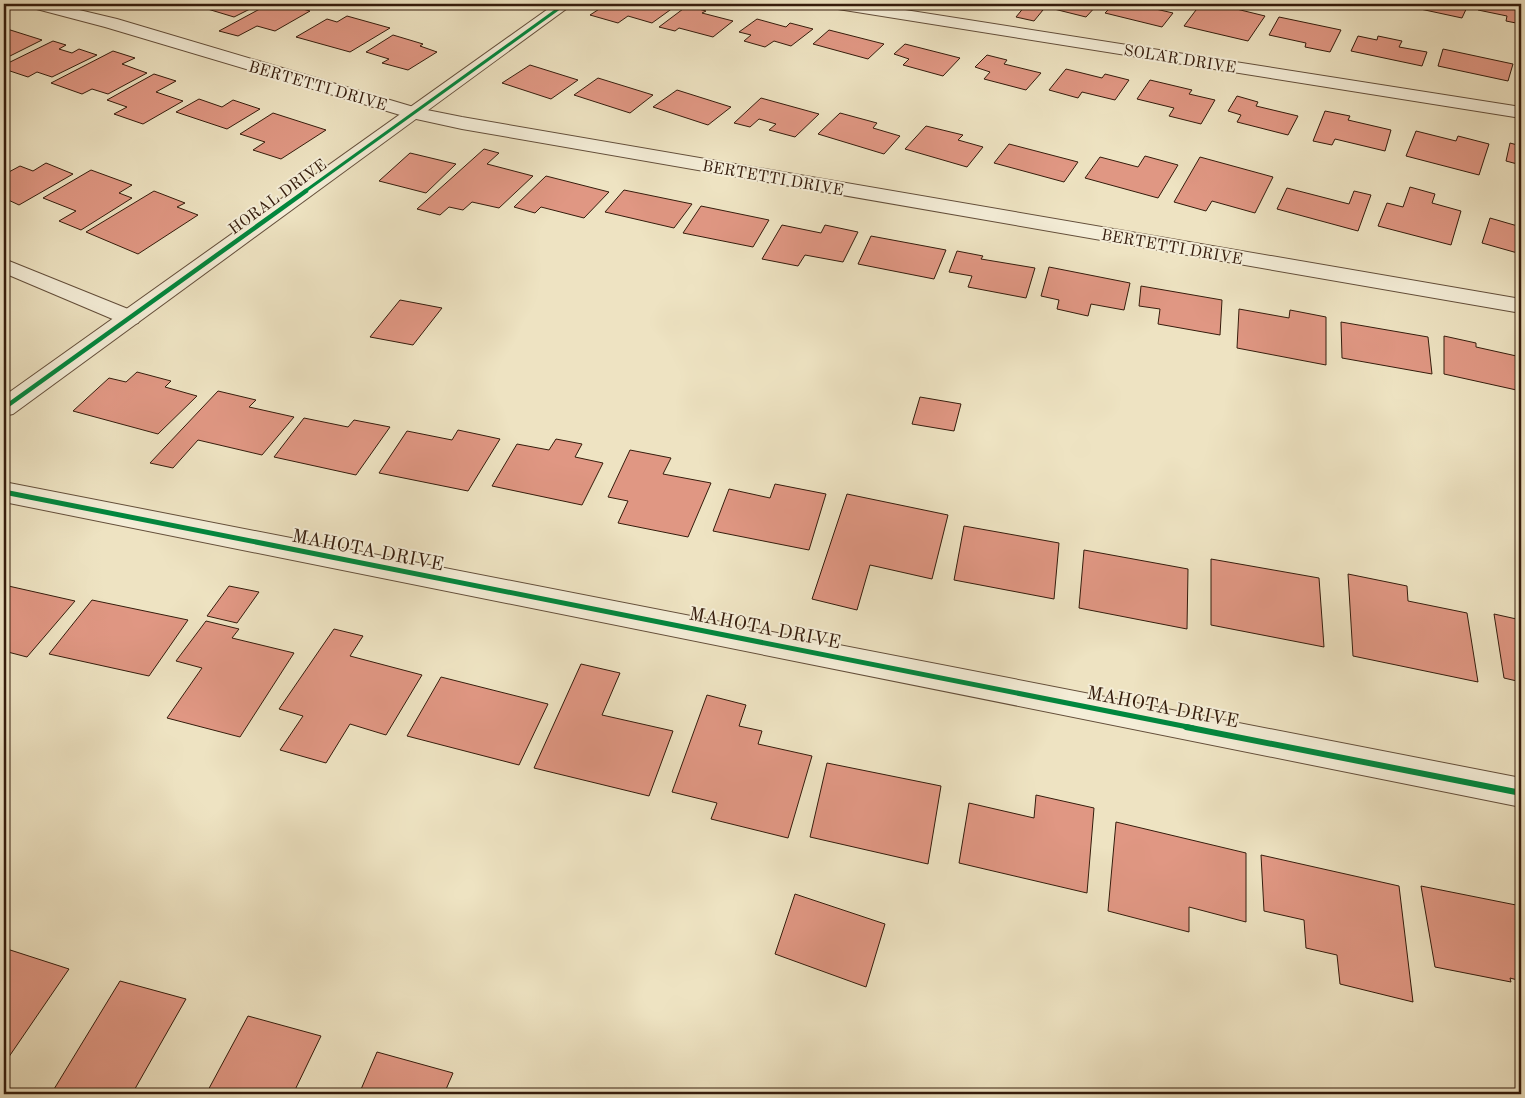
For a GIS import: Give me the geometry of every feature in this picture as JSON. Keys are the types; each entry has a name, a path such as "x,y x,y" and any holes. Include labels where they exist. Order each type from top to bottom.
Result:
{"street":[{"name":"BERTETTI DRIVE","path":"35,4 111,23 414,113 472,125 1521,306"},
{"name":"HORAL DRIVE","path":"4,408 565,4"},
{"name":"SOLAR DRIVE","path":"838,4 1521,113"},
{"path":"4,265 130,318"},
{"name":"MAHOTA DRIVE","path":"4,492 1521,793"}],"building":[{"path":"191,4 260,4 234,17"},
{"path":"269,4 284,4 310,11 275,31 257,26 238,36 219,31"},
{"path":"607,4 677,5 652,23 628,16 618,23 590,15"},
{"path":"1034,4 1098,4 1086,17"},
{"path":"1114,4 1134,4 1173,13 1162,27 1105,13"},
{"path":"1216,4 1265,16 1248,41 1184,26 1199,6 1213,9"},
{"path":"1397,4 1462,4 1468,5 1462,18"},
{"path":"1481,4 1521,4 1521,24 1506,21 1507,16 1478,10"},
{"path":"687,6 706,11 702,13 733,21 713,37 679,28 675,31 659,27"},
{"path":"1025,6 1043,10 1034,21 1016,17"},
{"path":"347,16 390,28 350,52 296,37 327,19 337,22"},
{"path":"1279,17 1341,30 1330,52 1305,47 1306,43 1269,35"},
{"path":"757,19 786,27 790,23 813,29 791,46 774,41 765,47 744,41 751,35 739,32"},
{"path":"4,28 42,40 4,59"},
{"path":"829,30 884,44 868,59 813,44"},
{"path":"393,35 423,44 420,46 437,52 408,70 382,63 389,59 366,52"},
{"path":"1358,36 1377,40 1378,36 1402,41 1399,47 1427,52 1422,66 1351,51"},
{"path":"53,41 66,45 59,49 72,53 79,49 97,55 52,77 37,72 28,77 4,69 4,65"},
{"path":"905,44 960,58 943,76 903,65 909,59 894,54"},
{"path":"1443,49 1513,64 1508,81 1438,66"},
{"path":"113,51 135,58 122,64 147,73 108,94 92,89 82,94 51,83"},
{"path":"987,55 1007,60 1004,64 1041,73 1026,90 984,79 990,72 975,67"},
{"path":"530,65 578,80 551,99 502,83"},
{"path":"1066,69 1102,78 1105,74 1129,80 1115,100 1082,92 1078,98 1049,90"},
{"path":"154,74 176,81 156,92 183,101 143,124 114,114 127,107 107,100"},
{"path":"598,78 653,95 630,113 574,95"},
{"path":"1150,80 1192,90 1189,94 1215,100 1201,124 1169,116 1174,108 1137,99"},
{"path":"677,90 731,107 708,125 653,107"},
{"path":"1237,96 1258,102 1256,106 1298,116 1288,135 1237,122 1241,115 1228,111"},
{"path":"761,98 819,114 795,137 769,130 776,124 759,119 750,127 734,123"},
{"path":"199,99 222,107 233,100 260,109 227,129 176,112"},
{"path":"1325,111 1350,116 1348,120 1391,130 1385,151 1335,139 1332,145 1313,141"},
{"path":"273,113 326,130 281,159 253,150 265,142 240,134"},
{"path":"840,113 877,123 873,128 900,136 884,154 818,134"},
{"path":"926,126 963,135 958,140 983,147 967,167 905,149"},
{"path":"1416,131 1456,141 1458,136 1489,144 1479,175 1406,156"},
{"path":"1510,143 1521,146 1521,165 1506,161"},
{"path":"1009,144 1078,162 1064,182 994,163"},
{"path":"484,149 499,153 487,164 533,176 499,208 472,202 463,210 449,207 440,215 417,209"},
{"path":"410,153 456,164 426,193 379,181"},
{"path":"1145,156 1178,165 1158,198 1085,178 1100,157 1138,167"},
{"path":"1200,157 1273,177 1255,213 1212,201 1206,211 1174,202"},
{"path":"46,163 73,174 19,205 4,198 4,172 7,173 20,166 33,171"},
{"path":"91,170 132,185 119,193 132,198 81,230 59,221 76,211 43,198"},
{"path":"546,176 609,192 584,218 541,207 535,213 514,207"},
{"path":"1410,187 1435,194 1432,203 1461,211 1451,245 1378,226 1387,203 1403,207"},
{"path":"1287,188 1349,204 1354,191 1371,195 1358,231 1277,209"},
{"path":"624,190 692,204 674,228 605,212"},
{"path":"154,191 185,203 177,207 198,215 138,254 86,232"},
{"path":"701,206 769,220 753,247 683,233"},
{"path":"1490,218 1521,227 1521,254 1482,243"},
{"path":"782,225 821,233 825,225 858,232 843,262 805,255 798,266 762,259"},
{"path":"871,236 946,250 934,279 858,264"},
{"path":"957,251 983,256 981,259 1035,268 1026,298 968,287 972,276 949,272"},
{"path":"1049,267 1130,283 1124,310 1091,304 1088,316 1057,309 1059,300 1041,296"},
{"path":"1141,286 1222,300 1220,335 1158,324 1160,309 1139,306"},
{"path":"400,300 442,308 413,345 370,337"},
{"path":"1239,309 1289,318 1290,310 1326,317 1326,365 1237,348"},
{"path":"1341,322 1428,337 1432,374 1342,358"},
{"path":"1444,336 1476,343 1476,347 1521,357 1521,391 1444,374"},
{"path":"137,372 171,381 165,387 197,396 158,434 73,411 109,378 126,382"},
{"path":"218,391 256,400 249,407 294,417 262,455 198,440 173,468 150,463"},
{"path":"920,397 961,404 954,431 912,424"},
{"path":"304,418 348,427 354,420 390,427 356,475 274,457"},
{"path":"458,430 500,439 468,491 379,473 407,431 452,440"},
{"path":"556,439 582,444 575,457 603,463 582,505 492,486 517,444 549,450"},
{"path":"630,450 671,458 663,474 711,483 688,537 618,523 628,501 608,497"},
{"path":"775,484 826,494 809,550 713,531 729,489 770,498"},
{"path":"847,494 948,515 932,579 870,565 857,610 812,599"},
{"path":"964,526 1059,543 1054,599 954,580"},
{"path":"1084,550 1188,569 1187,629 1079,608"},
{"path":"1211,559 1319,578 1324,647 1211,625"},
{"path":"1348,574 1407,586 1408,601 1467,613 1478,682 1353,656"},
{"path":"4,585 75,601 27,657 4,651"},
{"path":"229,586 259,592 237,623 207,616"},
{"path":"92,600 188,620 149,676 49,654"},
{"path":"1494,614 1521,620 1521,682 1504,678"},
{"path":"206,621 239,629 232,638 294,653 240,737 167,718 202,668 176,661"},
{"path":"334,629 363,636 350,656 422,675 386,735 350,724 326,763 280,750 303,716 279,709"},
{"path":"581,664 620,673 602,715 673,731 649,796 534,768"},
{"path":"441,677 548,704 519,765 407,736"},
{"path":"707,695 746,705 739,726 762,731 758,744 812,756 788,838 711,819 717,803 672,792"},
{"path":"827,763 941,786 928,864 810,837"},
{"path":"1036,795 1094,808 1087,893 959,863 969,803 1034,818"},
{"path":"1116,822 1246,853 1246,922 1189,907 1189,932 1108,911"},
{"path":"1261,855 1399,886 1413,1002 1340,984 1337,955 1306,948 1304,920 1264,911"},
{"path":"1421,886 1521,906 1521,981 1510,978 1511,982 1435,967"},
{"path":"795,894 885,924 866,987 775,954"},
{"path":"4,948 69,969 4,1064"},
{"path":"120,981 186,999 132,1094 51,1094"},
{"path":"248,1016 321,1036 293,1094 206,1094"},
{"path":"377,1052 453,1073 444,1094 359,1094"}],"cycle path":[{"path":"4,408 565,4"},
{"path":"4,492 1521,793"}]}
